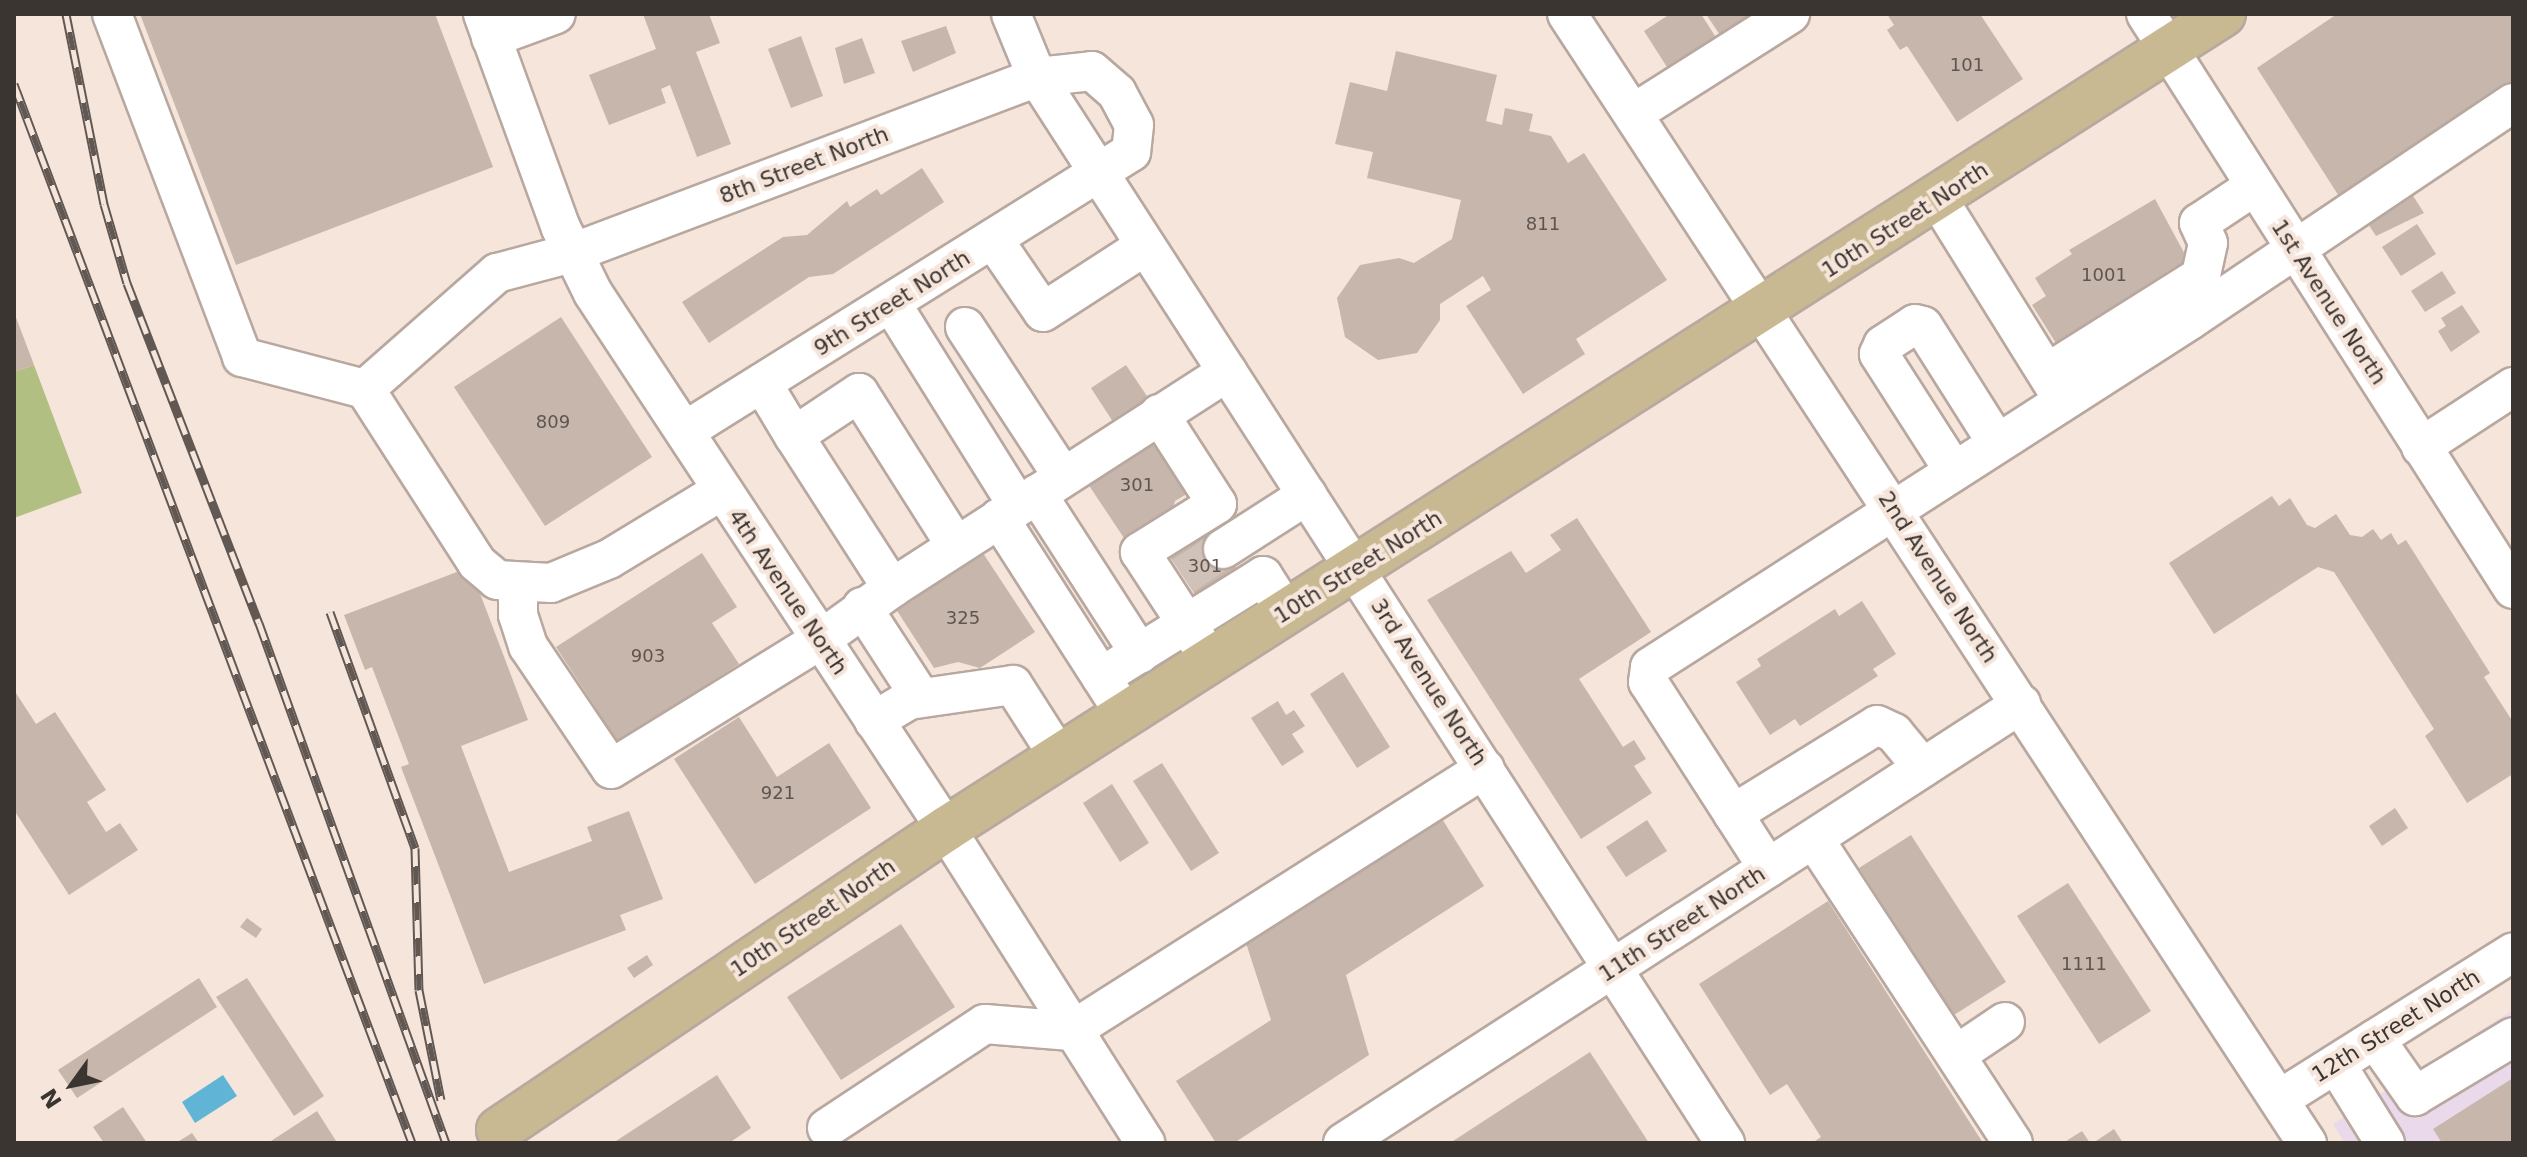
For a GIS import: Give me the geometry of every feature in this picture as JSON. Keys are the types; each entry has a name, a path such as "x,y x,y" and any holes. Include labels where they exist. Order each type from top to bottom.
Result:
{"main road":[{"name":"10th Street North","path":"499,1130 946,829 1938,199 2158,31 2223,14"}],"street":[{"path":"112,14 242,357 365,389 477,563 497,580 551,583 609,559 721,491"},
{"path":"487,26 556,14"},
{"name":"3rd Avenue North","path":"1011,14 1037,77 1725,1143"},
{"name":"2nd Avenue North","path":"1567,14 2307,1143"},
{"path":"1634,113 1790,14"},
{"name":"4th Avenue North","path":"487,26 572,253 721,491 946,829 1071,1031 1145,1143"},
{"name":"1st Avenue North","path":"2158,31 2513,589"},
{"name":"8th Street North","path":"365,389 497,273 572,253 1037,77 1092,71 1123,101 1135,140 1131,152 1098,173"},
{"path":"2055,386 2190,320 2294,246 2513,103"},
{"name":"9th Street North","path":"685,431 1098,173"},
{"path":"2190,320 2208,243 2199,223 2255,186"},
{"path":"1938,199 2055,386"},
{"path":"993,239 1043,312 1145,246"},
{"path":"1768,868 1648,682 1650,667 1997,443 2055,386 2201,276"},
{"path":"891,303 1140,654"},
{"path":"1954,471 1879,354 1883,345 1904,331 1915,324 1923,326 1997,443"},
{"path":"965,327 1029,499 1101,677 1126,714"},
{"path":"518,583 518,615 528,646 611,769 820,640 877,597 1227,372"},
{"path":"762,383 794,436 877,597 921,698"},
{"path":"2421,447 2513,387"},
{"path":"794,436 859,393 956,546"},
{"path":"1159,414 1217,504 1231,543 1263,576 1286,612"},
{"path":"1231,543 1307,495"},
{"path":"1211,661 1187,624 1173,582 1140,552 1217,504"},
{"path":"1101,677 1263,576"},
{"path":"874,721 921,698 1013,685 1059,757"},
{"name":"11th Street North","path":"1343,1143 2021,704"},
{"path":"1733,814 1877,725 1894,733 1923,768"},
{"path":"827,1128 985,1024 1071,1031 1485,768"},
{"path":"1814,839 2013,1143"},
{"name":"12th Street North","path":"2280,1099 2375,1039 2508,966"},
{"path":"1956,1055 2005,1022"},
{"path":"2375,1039 2415,1096 2513,1037"},
{"path":"2336,1064 2385,1143"}],"shaded area":[{"path":"2513,1010 2513,1143 2345,1143 2333,1124"}],"green space":[{"path":"34,365 82,493 14,518 14,372"}],"water":[{"path":"223,1075 237,1096 195,1123 182,1102"}],"building":[{"path":"140,14 435,14 493,167 236,265"},
{"path":"643,14 709,14 720,43 696,52 731,144 697,157 670,85 661,89 666,103 609,125 589,75 656,49"},
{"path":"1670,14 1701,14 1722,47 1674,78 1644,31"},
{"path":"1706,14 1746,15 1773,14 1726,44"},
{"path":"1887,14 1980,14 2023,79 1957,122 1907,46 1900,50 1887,30 1894,25"},
{"path":"2337,14 2513,14 2513,86 2342,201 2257,68"},
{"path":"946,26 956,53 913,72 901,41"},
{"path":"801,36 823,96 791,108 768,49"},
{"path":"862,38 875,73 844,84 835,48"},
{"path":"1396,51 1497,75 1486,121 1502,125 1505,108 1533,114 1529,131 1551,136 1568,163 1584,153 1667,280 1576,339 1585,354 1523,394 1466,306 1491,290 1483,276 1440,304 1440,320 1417,353 1378,360 1345,337 1337,298 1360,265 1399,258 1414,263 1452,239 1461,200 1367,178 1373,152 1335,144 1350,82 1387,91"},
{"path":"922,168 944,202 833,274 809,277 709,343 682,302 783,237 807,235 847,201 850,207 877,189 881,195"},
{"path":"2410,191 2424,213 2376,236 2363,216"},
{"path":"2155,199 2188,260 2161,284 2059,348 2032,305 2046,296 2035,278 2072,254 2069,250"},
{"path":"2417,224 2436,254 2401,276 2382,247"},
{"path":"2442,271 2456,293 2425,312 2411,291"},
{"path":"2462,305 2480,332 2451,352 2438,331 2446,326 2441,318"},
{"path":"14,312 34,365 14,372"},
{"path":"561,317 652,457 545,526 454,387"},
{"path":"1126,365 1153,405 1117,428 1091,388"},
{"path":"1152,434 1190,492 1175,501 1173,511 1126,541 1084,478"},
{"path":"2272,496 2279,506 2290,498 2307,525 2315,528 2336,514 2350,535 2362,537 2373,529 2381,540 2391,533 2398,545 2406,540 2490,673 2484,677 2513,722 2513,774 2467,803 2425,736 2434,729 2334,572 2318,567 2214,634 2169,563"},
{"path":"1577,518 1651,632 1579,679 1623,747 1634,740 1646,759 1634,766 1652,793 1581,839 1427,600 1511,551 1526,573 1561,550 1550,535"},
{"path":"1211,530 1241,575 1200,602 1170,557"},
{"path":"979,547 1035,632 980,668 958,662 934,668 892,603"},
{"path":"702,553 737,607 712,623 739,664 618,742 556,647"},
{"path":"470,567 528,720 461,746 509,872 592,841 587,827 629,811 663,899 620,915 626,930 484,984 401,767 409,764 372,667 365,670 344,615"},
{"path":"1862,601 1896,654 1873,669 1878,676 1800,726 1795,719 1770,735 1736,682 1761,666 1757,659 1835,609 1839,616"},
{"path":"1343,672 1390,747 1357,768 1310,694"},
{"path":"14,690 36,724 55,712 106,790 87,802 106,832 120,823 138,850 69,895 14,810"},
{"path":"1278,701 1286,715 1294,710 1305,726 1292,734 1304,752 1282,766 1251,718"},
{"path":"739,717 777,777 829,743 871,808 755,884 674,759"},
{"path":"1162,763 1219,853 1191,871 1133,781"},
{"path":"1112,784 1149,843 1120,862 1083,803"},
{"path":"2395,808 2408,828 2382,846 2369,826"},
{"path":"1439,814 1484,886 1346,975 1369,1055 1234,1143 1216,1143 1176,1081 1271,1020 1245,940"},
{"path":"1647,820 1667,851 1626,877 1606,847"},
{"path":"1911,835 2006,982 1954,1015 1859,868"},
{"path":"2068,883 2151,1011 2099,1044 2017,916"},
{"path":"1828,901 1983,1143 1812,1143 1821,1137 1787,1084 1770,1095 1699,984"},
{"path":"247,918 262,929 256,938 240,927"},
{"path":"901,924 955,1007 841,1080 787,997"},
{"path":"647,955 653,965 634,978 627,968"},
{"path":"199,978 217,1007 77,1098 58,1070"},
{"path":"247,978 324,1096 294,1116 216,997"},
{"path":"1590,1052 1649,1143 1450,1143"},
{"path":"717,1075 751,1128 729,1143 613,1143"},
{"path":"2513,1078 2513,1143 2442,1143 2433,1129"},
{"path":"123,1107 147,1143 104,1143 93,1127"},
{"path":"317,1111 336,1141 268,1143"},
{"path":"2114,1129 2123,1143 2093,1143"},
{"path":"2082,1131 2090,1143 2063,1143"},
{"path":"192,1133 199,1143 176,1143"}],"tunnel":[{"path":"1183,576 1223,549"}],"railway":[{"path":"66,14 104,204 127,283 259,623 446,1143"},
{"path":"14,84 412,1143"},
{"path":"330,612 415,848 419,990 441,1100"}]}
